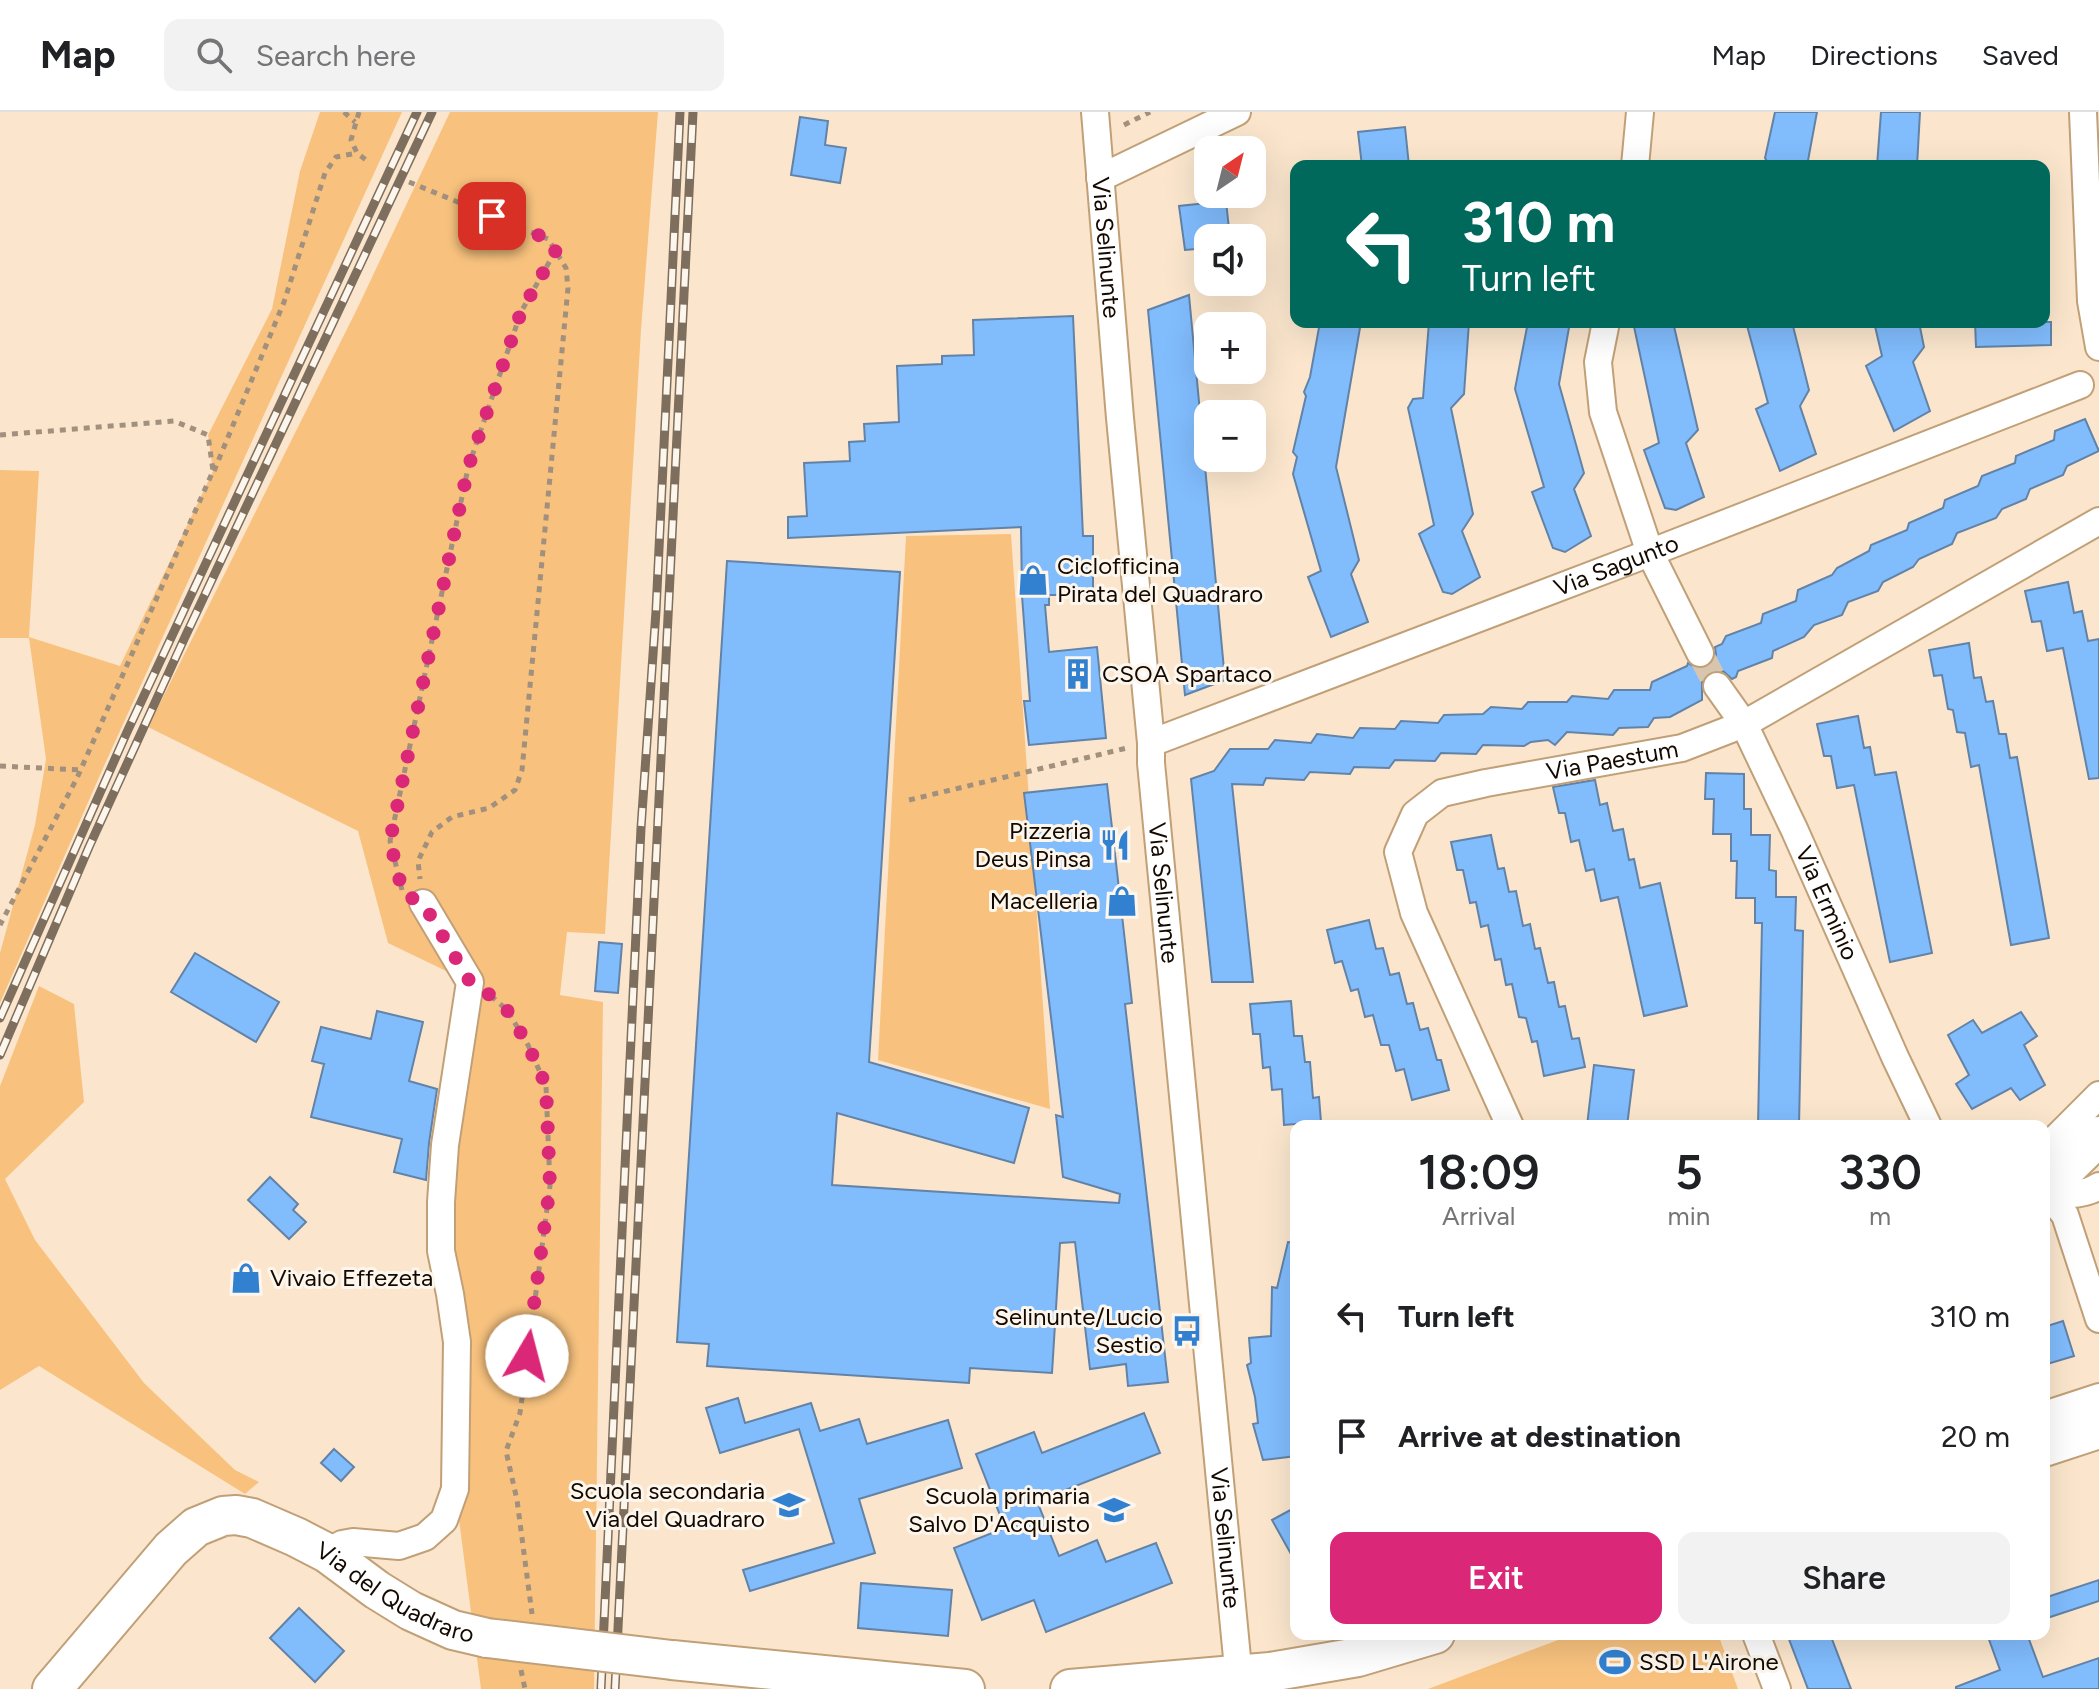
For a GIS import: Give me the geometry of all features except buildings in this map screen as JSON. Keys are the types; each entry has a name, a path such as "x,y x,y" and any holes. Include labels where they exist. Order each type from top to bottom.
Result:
{"main road":[{"path":"2050,1187 2099,1136"},
{"path":"2050,1444 2098,1418"},
{"name":"Via del Quadraro","path":"52,1689 171,1549 196,1527 223,1516 236,1515 252,1518 327,1553 411,1611 453,1630 487,1638 672,1660 965,1689"},
{"path":"1070,1689 1239,1682 1270,1672 1358,1657 1415,1640"}],"street":[{"name":"Via Selinunte","path":"1095,112 1151,763 1239,1682"},
{"path":"1100,178 1237,112"},
{"path":"1636,160 1640,112"},
{"path":"2083,112 2091,301 2099,347"},
{"path":"1605,328 1598,362 1603,412 1650,553 1700,653"},
{"name":"Via Sagunto","path":"1151,743 2080,385"},
{"name":"Via Paestum","path":"1507,1120 1414,913 1398,852 1415,814 1442,793 1682,748 1744,724 2099,521"},
{"name":"Via Erminio","path":"1717,686 1744,724 1925,1120"},
{"path":"327,1553 342,1544 353,1542 399,1546 425,1537 444,1520 455,1489 457,1342 441,1251 441,1202 445,1145 470,982 423,903"},
{"path":"2050,1144 2099,1095"},
{"path":"2050,1193 2079,1194 2099,1186"},
{"path":"2050,1198 2065,1215 2099,1319"},
{"path":"2054,1412 2098,1418"},
{"path":"1758,1640 1777,1689"}],"path":[{"path":"344,112 355,122"},
{"path":"359,112 351,140 357,153 370,163"},
{"path":"1124,125 1150,112"},
{"path":"0,925 81,770 213,471 284,302 325,173 336,157 357,153"},
{"path":"409,182 548,239 566,268 568,288 522,770 515,790 489,808 452,817 432,832 418,861 423,903"},
{"path":"423,903 403,894 390,841 468,468 521,312 556,250"},
{"path":"0,435 174,421 208,435 213,471"},
{"path":"909,800 1151,743"},
{"path":"0,766 81,770"},
{"path":"470,982 507,1010 528,1045 546,1086 550,1186 520,1413 506,1451 517,1500 533,1623"}],"shaded area":[{"path":"320,112 402,112 104,766 0,1003 0,953 35,825 46,759 29,638 0,638 0,470 39,471 29,637 120,666 213,471 208,435 272,309 300,171"},
{"path":"450,112 658,112 641,330 605,934 567,932 560,995 603,1002 594,1689 481,1689 455,1489 441,1251 469,982 388,943 358,831 148,727 358,307"},
{"path":"1011,534 1050,1109 878,1060 906,536"},
{"path":"39,986 74,1004 84,1102 5,1179 35,1240 144,1383 235,1470 259,1482 245,1494 39,1366 0,1390 0,1086"},
{"name":"SSD L'Airone","path":"1558,1640 1720,1640 1738,1689 1428,1689"}],"tunnel":[{"path":"1700,653 1717,686"}],"railway":[{"path":"0,1018 127,732 417,112"},
{"path":"0,1055 89,847 185,637 432,112"},
{"path":"601,1689 641,828 656,611 680,112"},
{"path":"615,1689 693,112"}],"place":[{"name":"Ciclofficina Pirata del Quadraro","path":"1033,580"},
{"name":"CSOA Spartaco","path":"1078,674"},
{"name":"Pizzeria Deus Pinsa","path":"1115,845"},
{"name":"Macelleria","path":"1122,901"},
{"name":"Vivaio Effezeta","path":"246,1278"},
{"name":"Selinunte/Lucio Sestio","path":"1187,1331"},
{"name":"Scuola secondaria Via del Quadraro","path":"789,1505"},
{"name":"Scuola primaria Salvo D'Acquisto","path":"1114,1510"},
{"name":"SSD L'Airone","path":"1615,1662"}],"route":[{"path":"492,216 548,239 556,250 521,312 468,468 390,841 403,894 423,903 470,982 507,1010 528,1045 546,1086 550,1186 527,1356"}]}
